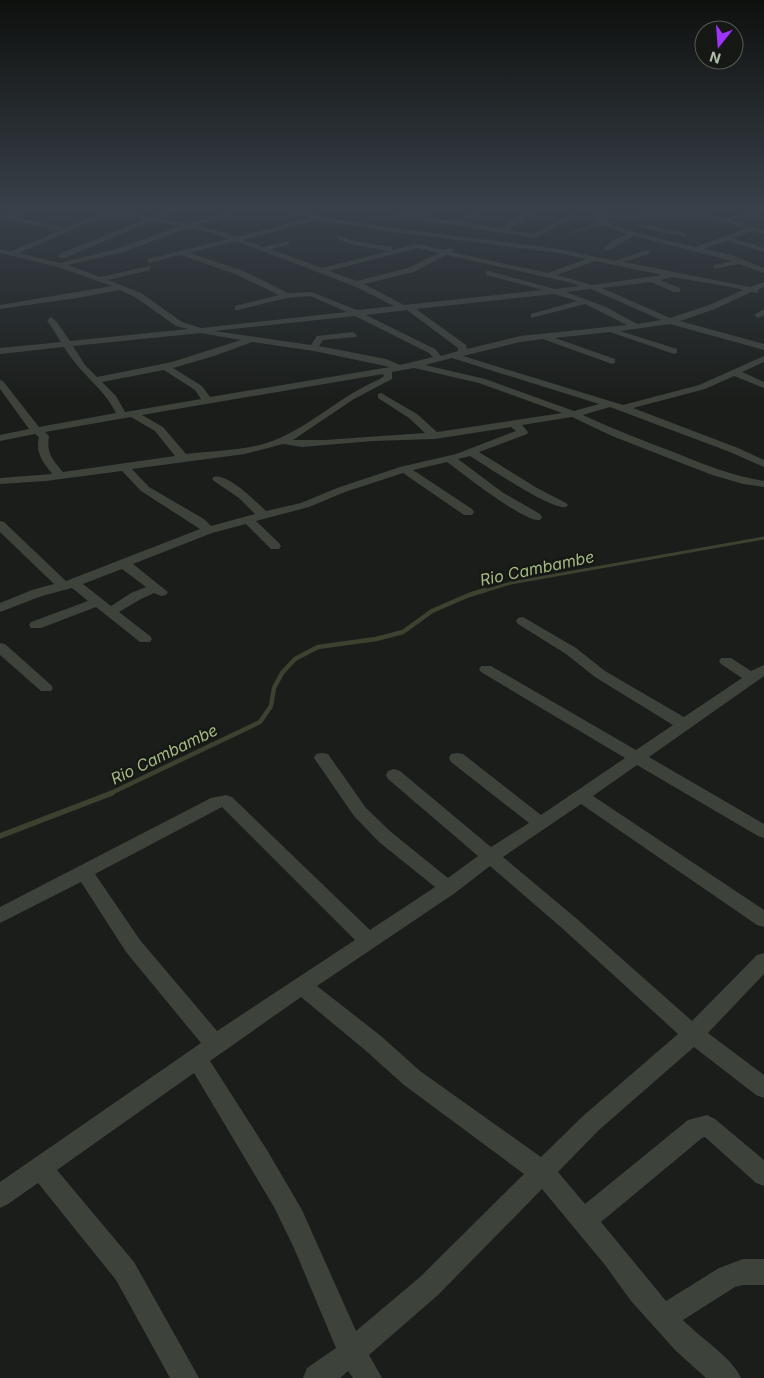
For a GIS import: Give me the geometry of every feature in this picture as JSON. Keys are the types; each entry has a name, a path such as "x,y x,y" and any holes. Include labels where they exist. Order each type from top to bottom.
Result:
{"street":[{"path":"78,271 138,295 179,324 218,336 314,348 386,362 401,368"},
{"path":"100,279 127,271"},
{"path":"236,271 287,296"},
{"path":"323,271 357,284 405,307 462,347 458,354"},
{"path":"357,284 405,271"},
{"path":"537,271 592,287 670,321 693,326 764,348"},
{"path":"550,274 558,271"},
{"path":"651,271 663,274 673,271"},
{"path":"0,351 654,280 673,271"},
{"path":"675,271 764,292"},
{"path":"746,274 762,271"},
{"path":"489,273 554,291 584,302 623,318 636,327"},
{"path":"654,280 677,290"},
{"path":"0,438 207,400 401,368 520,339 636,327 670,321 712,307 764,284"},
{"path":"0,307 77,296 121,287"},
{"path":"238,308 287,296 311,294 338,304 432,351 439,359"},
{"path":"534,316 584,302"},
{"path":"51,320 58,328 65,344 85,373 114,399 127,414 159,429 183,458"},
{"path":"608,330 674,350"},
{"path":"314,348 320,338 352,335"},
{"path":"543,337 612,362"},
{"path":"94,380 166,367 215,353 252,339"},
{"path":"458,354 623,408 763,463"},
{"path":"623,408 702,386 735,373 764,358"},
{"path":"413,365 482,381 556,406 616,434 716,473 743,481 764,484"},
{"path":"166,367 198,388 207,400"},
{"path":"0,481 60,476 255,449 281,441 311,425 347,399 389,377 387,370"},
{"path":"735,373 764,385"},
{"path":"0,382 13,398 34,431 44,436 41,445 43,453 60,476"},
{"path":"381,396 413,416 435,436"},
{"path":"281,441 310,444 373,438 435,436 574,414 610,404"},
{"path":"0,608 37,593 69,584 124,564 208,530 312,502 341,490 404,469 471,452 523,432 514,424"},
{"path":"471,452 533,490 562,505"},
{"path":"449,458 498,494 536,517"},
{"path":"125,467 145,489 200,522 208,530"},
{"path":"404,469 468,512"},
{"path":"218,479 239,492 264,516"},
{"path":"249,520 275,546"},
{"path":"0,525 69,584 97,602 145,639"},
{"path":"110,612 136,596 160,591 124,564"},
{"path":"36,625 97,602"},
{"path":"523,620 571,651 600,674 683,724"},
{"path":"0,647 46,688"},
{"path":"726,661 758,674"},
{"path":"486,669 764,832"},
{"path":"0,1196 368,940 448,888 489,857 541,824 683,724 758,674"},
{"path":"322,758 360,812 386,837 448,888"},
{"path":"457,758 541,824"},
{"path":"394,775 603,953 693,1034 764,1088"},
{"path":"581,796 764,920"},
{"path":"0,916 217,802 226,801 368,940"},
{"path":"85,873 206,1052 241,1128 294,1220 351,1353 368,1378"},
{"path":"317,1378 351,1353 429,1286 591,1123 693,1034 764,961"},
{"path":"302,986 412,1078 543,1173 663,1318 685,1342 726,1378"},
{"path":"584,1221 696,1128 707,1126 712,1129 764,1175"},
{"path":"41,1168 125,1271 185,1378"},
{"path":"663,1318 728,1276 743,1272 764,1272"}],"waterway":[{"name":"Rio Cambambe","path":"481,592 511,583 764,538"},
{"name":"Rio Cambambe","path":"109,794 260,722 271,706 274,688 282,673 295,659 318,647 376,639 403,632 432,611 485,590"},
{"name":"Rio Cambambe","path":"0,836 112,793"}]}
